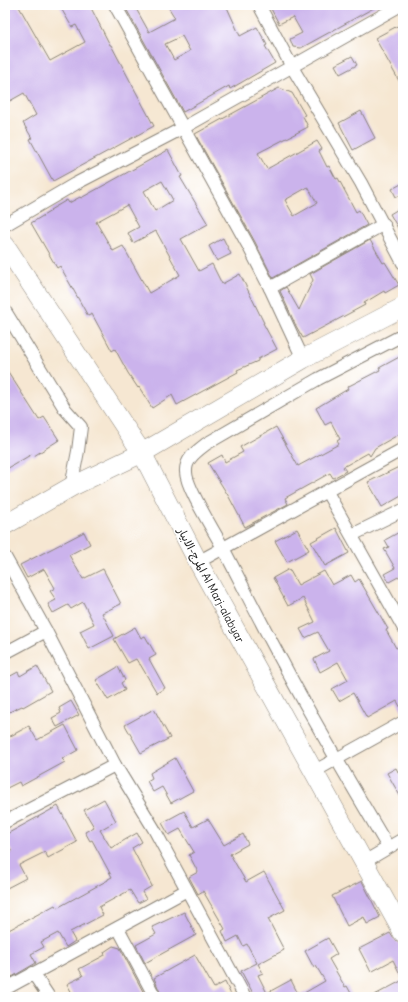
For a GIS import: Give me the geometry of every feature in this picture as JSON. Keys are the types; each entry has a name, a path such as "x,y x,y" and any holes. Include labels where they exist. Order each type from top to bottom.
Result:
{"main road":[{"name":"المرج-الابيار Al Marj-alabyar","path":"5,245 142,453 198,562 403,933"},
{"path":"5,525 70,487 142,453 304,360 403,306"}],"street":[{"path":"115,5 270,288 304,360"},
{"path":"259,5 292,67 362,183 403,263"},
{"path":"5,225 75,184 183,128 401,5"},
{"path":"270,288 384,224"},
{"path":"5,311 65,409 80,427 78,450 70,487"},
{"path":"388,847 283,664 191,488 186,473 187,464 193,455 206,444 318,379 403,336"},
{"path":"198,562 403,449"},
{"path":"327,492 399,610 403,627"},
{"path":"352,535 403,510"},
{"path":"5,557 115,765 154,829 245,997"},
{"path":"5,653 46,632"},
{"path":"313,772 403,722"},
{"path":"5,822 115,765"},
{"path":"364,862 403,839"},
{"path":"5,989 187,890"},
{"path":"118,928 155,997"},
{"path":"33,973 49,997"}],"building":[{"path":"5,5 18,5 50,61 85,42 76,25 72,27 59,5 88,5 154,126 53,181 23,123 36,115 24,93 8,102 5,96"},
{"path":"124,5 134,5 149,32 175,18 167,5 226,5 240,36 257,27 267,45 265,46 275,63 230,89 229,86 183,112","holes":["182,36 190,51 174,60 165,44"]},
{"path":"269,5 379,5 301,48 293,47 290,39 302,33 293,17 279,24"},
{"path":"403,23 403,88 375,38"},
{"path":"352,56 357,65 340,74 335,65"},
{"path":"279,88 292,93 305,115 303,116 308,127 258,153 267,169 317,141 322,149 319,151 327,167 329,166 336,179 338,178 356,212 359,210 367,225 273,278 255,242 195,134","holes":["308,187 317,203 294,216 285,200"]},
{"path":"361,111 375,138 353,150 339,123"},
{"path":"168,150 182,176 180,177 208,224 181,239 199,271 212,264 222,284 240,274 277,349 258,359 258,361 237,370 238,372 177,405 172,395 152,408 128,373 115,349 112,351 92,314 88,316 60,266 57,268 31,223 67,200 69,203 80,197 81,198","holes":["162,181 173,200 155,211 144,191","127,205 139,227 128,233 133,243 156,231 180,275 149,293 123,246 113,251 96,222"]},
{"path":"403,183 403,194 396,197 392,189"},
{"path":"400,208 403,214 403,237 390,214"},
{"path":"223,238 231,254 217,261 209,246"},
{"path":"370,240 383,263 385,262 399,285 385,293 384,291 364,303 365,305 303,338 280,291 286,287 299,310 313,280 310,274"},
{"path":"403,355 403,432 375,448 370,456 368,453 343,467 346,471 333,478 330,473 285,498 288,504 245,527 208,463 222,455 225,462 243,452 240,447 276,427 298,466 339,444 337,441 340,439 331,422 325,425 316,408 348,389 347,387 380,370 379,368"},
{"path":"5,367 39,420 44,417 59,440 34,456 32,454 5,470"},
{"path":"403,465 403,495 382,507 368,482"},
{"path":"336,528 349,553 325,566 311,542"},
{"path":"297,529 309,550 287,562 275,541"},
{"path":"403,530 403,582 400,576 389,582 384,574 395,568 384,549 389,547 385,540"},
{"path":"84,532 90,544 69,555 83,579 103,569 121,604 102,613 114,636 89,649 80,631 94,624 83,602 71,609 68,605 53,613 48,604 56,600 50,591 55,588 44,569 27,578 20,565"},
{"path":"289,569 298,585 324,571 332,585 351,575 355,582 359,579 388,629 386,630 396,648 399,647 403,654 403,712 397,701 367,718 353,693 339,701 332,689 348,680 338,662 320,672 314,659 329,651 318,632 305,638 300,629 315,622 303,598 288,606 273,578"},
{"path":"135,627 141,638 145,636 156,655 149,659 165,688 157,693 140,664 136,659 128,663 114,639"},
{"path":"37,666 51,691 23,707 22,706 5,714 5,679 18,672 20,676"},
{"path":"118,667 125,680 121,683 125,690 108,700 96,680"},
{"path":"71,701 79,715 57,727 52,718 61,713 59,708"},
{"path":"154,709 170,738 141,753 125,725"},
{"path":"65,725 78,750 62,759 65,762 21,786 19,782 5,789 5,739 29,726 37,740"},
{"path":"175,758 193,791 171,803 162,787 153,792 147,781 152,778 150,773"},
{"path":"396,768 403,781 403,801 387,773"},
{"path":"104,799 116,821 100,830 111,848 137,833 142,842 132,848 152,886 142,892 146,899 138,903 130,890 99,907 103,915 70,932 75,941 66,947 58,933 41,942 44,947 31,954 36,963 12,977 5,964 5,932 55,905 57,908 112,877 92,840 90,841 85,832 94,827 84,810"},
{"path":"58,806 77,842 48,858 45,852 19,865 26,878 5,889 5,856 12,852 5,840 5,835"},
{"path":"184,811 193,827 208,819 224,845 243,834 248,844 230,854 246,882 264,872 285,910 268,919 284,950 258,964 263,973 258,975 267,993 291,980 299,996 325,981 316,966 314,968 305,951 328,938 337,954 329,959 345,987 347,986 353,997 255,997 241,971 257,963 247,944 243,946 238,936 227,942 222,931 225,929 203,891 198,894 189,877 198,872 189,855 194,852 180,829 169,835 162,823"},
{"path":"362,881 380,917 367,924 364,917 347,926 332,896"},
{"path":"184,912 196,935 145,963 136,945 156,934 152,927"},
{"path":"390,933 399,943 403,951 403,980 393,960 371,972 359,949"},
{"path":"113,946 120,948 146,997 74,997 67,984 83,976 79,969 105,955 104,952"},
{"path":"195,955 214,988 225,982 232,997 162,997 154,978"},
{"path":"403,980 403,997 371,997"}]}
